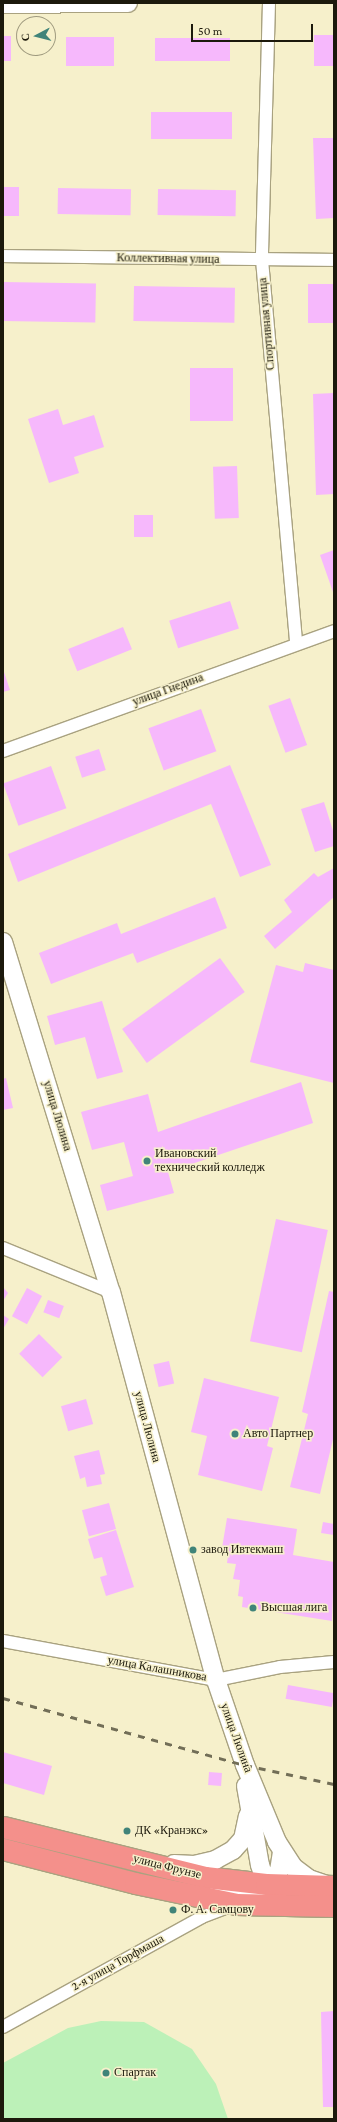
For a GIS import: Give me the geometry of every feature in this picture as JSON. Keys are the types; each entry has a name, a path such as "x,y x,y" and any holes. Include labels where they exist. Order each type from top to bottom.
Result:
{"highway":[{"name":"улица Фрунзе","path":"3,1827 205,1877 266,1884 332,1886"},
{"name":"улица Фрунзе","path":"3,1849 135,1883 236,1904 324,1906"}],"main road":[{"path":"3,4 128,3"},
{"name":"улица Люлина","path":"3,942 111,1292 216,1680 245,1765 282,1852 301,1873 332,1886"},
{"path":"245,1765 249,1806 260,1865 266,1884 280,1894 324,1906"},
{"path":"139,1860 194,1865 215,1860 233,1850 243,1839 248,1826 249,1806"},
{"path":"135,1883 216,1896 252,1892 266,1884 279,1871 282,1852"}],"street":[{"name":"Спортивная улица","path":"269,3 262,260 296,643"},
{"name":"Коллективная улица","path":"3,256 334,260"},
{"name":"улица Гнедина","path":"3,751 296,643 334,631"},
{"path":"3,1248 111,1292"},
{"name":"улица Калашникова","path":"3,1641 216,1680 280,1667 334,1662"},
{"name":"2-я улица Торфмаша","path":"3,2027 202,1917 236,1904"}],"green space":[{"name":"Спартак","path":"101,2021 144,2022 192,2049 216,2084 228,2119 3,2119 3,2063 68,2028"}],"building":[{"path":"314,35 334,35 334,66 314,66"},
{"path":"3,36 11,36 11,61 3,61"},
{"path":"66,37 114,37 114,66 66,66"},
{"path":"155,38 230,38 230,61 155,61"},
{"path":"151,112 232,112 232,139 151,139"},
{"path":"313,138 334,138 334,218 316,219"},
{"path":"3,187 19,187 19,216 3,216"},
{"path":"58,188 131,189 131,215 58,214"},
{"path":"158,189 236,190 236,216 158,215"},
{"path":"3,282 96,284 95,323 3,321"},
{"path":"308,284 334,284 334,323 308,323"},
{"path":"134,286 235,288 234,323 133,321"},
{"path":"190,368 233,368 233,421 190,421"},
{"path":"334,393 334,494 316,495 313,394"},
{"path":"58,409 63,425 94,415 104,447 74,457 79,473 49,483 28,419"},
{"path":"237,466 239,518 215,519 213,467"},
{"path":"134,515 153,515 153,537 134,537"},
{"path":"334,550 334,592 333,592 320,555"},
{"path":"230,601 239,629 178,648 169,621"},
{"path":"123,627 132,649 77,671 68,649"},
{"path":"3,669 10,690 3,692"},
{"path":"290,698 307,745 285,753 268,706"},
{"path":"201,709 216,751 164,770 148,728"},
{"path":"99,749 106,770 82,778 75,757"},
{"path":"230,765 271,865 240,877 211,804 18,882 8,854"},
{"path":"51,766 66,808 18,826 3,783"},
{"path":"324,802 334,834 334,846 315,852 301,809"},
{"path":"334,868 334,897 275,949 264,936 292,912 284,900 314,873 318,877"},
{"path":"215,897 227,928 137,963 133,953 51,984 39,953 117,923 121,934"},
{"path":"220,958 245,992 147,1063 122,1029"},
{"path":"305,963 334,970 334,1083 250,1062 276,965 303,972"},
{"path":"102,1001 123,1072 97,1079 85,1037 55,1045 47,1016"},
{"path":"6,1078 13,1108 3,1110 3,1079"},
{"path":"301,1082 313,1123 168,1172 174,1193 107,1211 100,1185 133,1176 124,1142 92,1150 81,1112 148,1094 158,1132"},
{"path":"276,1219 328,1230 302,1352 250,1341"},
{"path":"3,1287 8,1293 3,1301"},
{"path":"27,1288 42,1296 27,1324 12,1316"},
{"path":"329,1291 334,1292 334,1435 320,1494 290,1487 308,1414 302,1412"},
{"path":"48,1300 64,1306 59,1318 43,1312"},
{"path":"3,1315 9,1319 3,1329"},
{"path":"39,1334 62,1357 43,1377 19,1354"},
{"path":"169,1361 174,1383 159,1387 153,1365"},
{"name":"Авто Партнер","path":"204,1378 279,1397 267,1446 273,1448 262,1491 198,1475 207,1436 191,1432"},
{"path":"86,1399 93,1424 68,1431 61,1406"},
{"path":"99,1450 105,1474 100,1475 102,1484 87,1487 85,1477 80,1479 74,1456"},
{"path":"109,1503 116,1529 89,1536 82,1510"},
{"path":"227,1518 297,1529 293,1555 334,1562 332,1621 242,1607 243,1597 238,1596 240,1580 233,1579 236,1564 227,1563 229,1549 222,1548"},
{"path":"323,1522 334,1524 334,1535 321,1533"},
{"path":"116,1530 134,1587 106,1596 100,1577 107,1575 102,1557 94,1559 88,1539"},
{"path":"288,1685 334,1693 332,1707 286,1699"},
{"path":"3,1752 52,1766 44,1795 3,1783"},
{"path":"209,1772 222,1773 221,1786 208,1785"},
{"path":"334,2011 334,2107 323,2107 321,2012"}],"railway":[{"path":"3,1698 245,1765 334,1784"}],"place":[{"name":"Ивановский технический колледж","path":"147,1161"},
{"name":"Авто Партнер","path":"235,1434"},
{"name":"завод Ивтекмаш","path":"193,1550"},
{"name":"Высшая лига","path":"253,1608"},
{"name":"ДК «Кранэкс»","path":"127,1831"},
{"name":"Ф. А. Самцову","path":"173,1910"},
{"name":"Спартак","path":"106,2073"}]}
